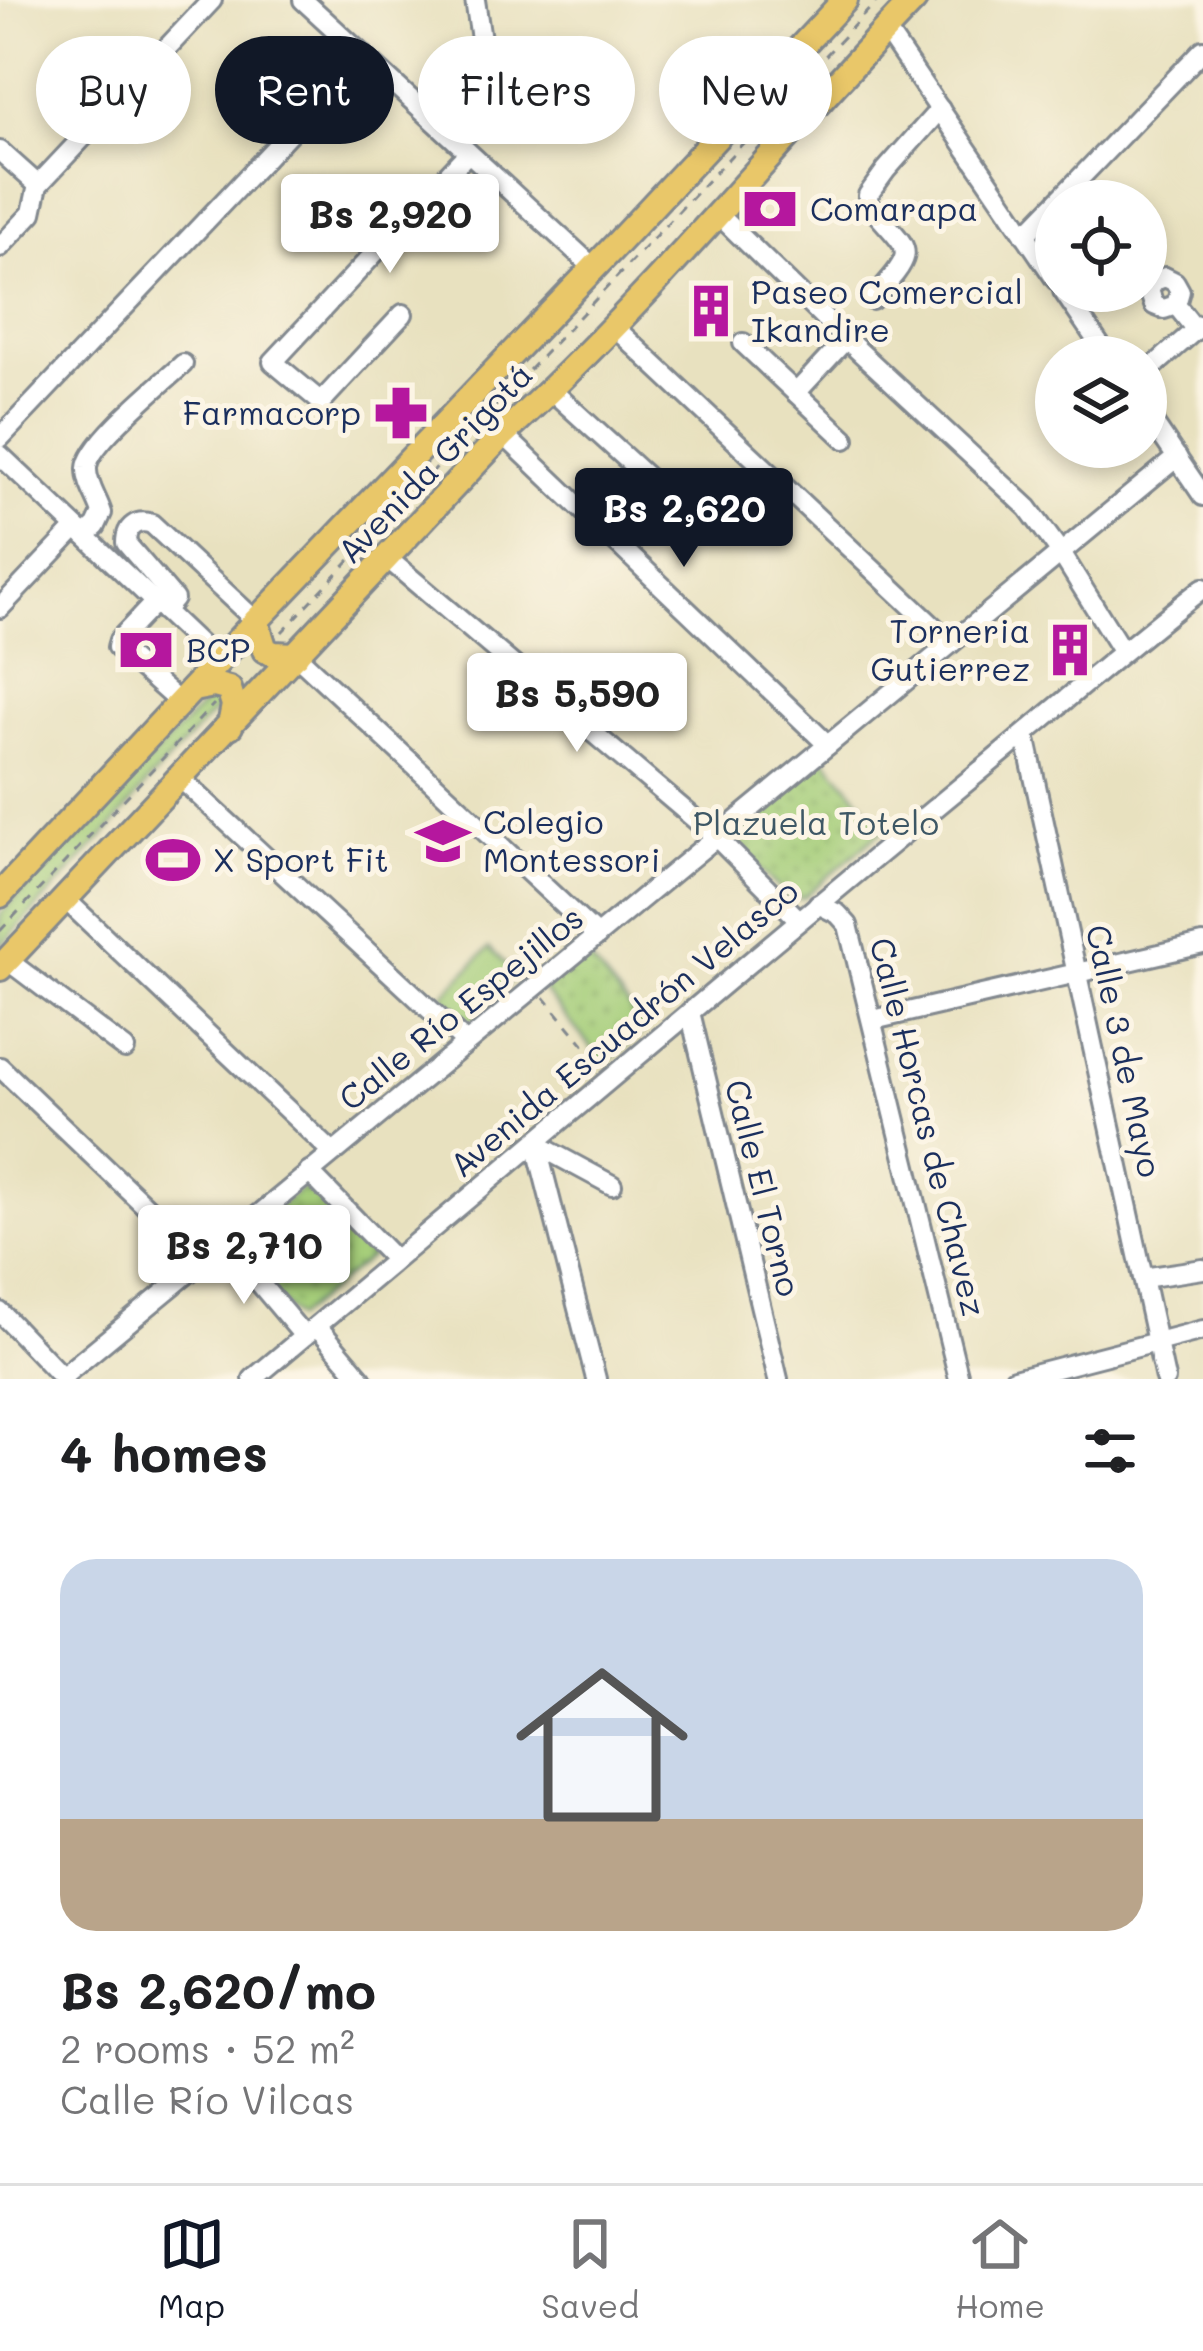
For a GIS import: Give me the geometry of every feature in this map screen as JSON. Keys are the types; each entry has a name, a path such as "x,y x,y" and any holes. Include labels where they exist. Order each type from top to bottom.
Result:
{"main road":[{"name":"Avenida Grigotá","path":"4,964 503,434 719,215 914,0"},
{"name":"Avenida Grigotá","path":"0,895 842,1"},
{"path":"256,621 265,650 296,655"},
{"path":"186,696 214,685 229,688 234,705 230,726"}],"street":[{"path":"0,247 32,213 38,185 212,0"},
{"path":"303,0 342,36"},
{"path":"475,0 481,36"},
{"path":"886,29 1035,250"},
{"path":"1078,180 1203,50"},
{"path":"394,85 594,268"},
{"path":"872,300 903,266 906,256 904,243 868,203 868,194 940,109"},
{"path":"0,438 279,144"},
{"path":"0,151 38,185"},
{"path":"403,314 315,410 273,362 468,153"},
{"path":"719,215 1028,508 1122,651"},
{"path":"1025,235 1035,225"},
{"path":"1167,355 1199,327 1176,304"},
{"path":"612,325 951,644"},
{"path":"796,393 846,339"},
{"path":"743,343 845,439"},
{"path":"0,608 80,532 95,526 102,513 88,480 86,466 92,453 183,364"},
{"path":"551,390 684,511"},
{"path":"503,434 828,745"},
{"path":"1167,442 1203,496"},
{"path":"0,455 218,662"},
{"name":"Calle Río Espejillos","path":"63,1378 1177,457"},
{"path":"186,696 117,647 119,640 174,599 126,543 130,527 152,524 256,621"},
{"path":"387,558 716,837 798,919"},
{"name":"Avenida Escuadrón Velasco","path":"254,1379 798,919 1203,588"},
{"path":"296,655 596,936"},
{"name":"Calle 3 de Mayo","path":"1025,735 1165,1379"},
{"path":"180,778 466,1043"},
{"path":"65,899 333,1153"},
{"name":"Calle Horcas de Chavez","path":"818,904 838,914 848,926 959,1379"},
{"path":"873,1020 1203,944"},
{"path":"4,964 125,1049"},
{"name":"Calle El Torno","path":"690,1012 778,1379"},
{"path":"0,1067 202,1260"},
{"path":"536,1144 612,1186"},
{"path":"536,1144 596,1379"},
{"path":"309,1172 394,1259"},
{"path":"225,1242 362,1379"},
{"path":"1143,1279 1203,1269"},
{"path":"0,1312 63,1378"},
{"path":"1015,1379 1203,1330"}],"path":[{"path":"274,640 878,0"},
{"path":"0,931 224,693"},
{"path":"535,986 612,1078"}],"green space":[{"path":"215,692 227,698 0,947 0,914"},
{"name":"Plazuela Totelo","path":"821,754 885,828 803,898 789,898 732,842 730,834"},
{"path":"489,948 517,975 470,1022 442,996"},
{"path":"585,954 647,1029 605,1064 543,990"},
{"path":"301,1189 316,1191 371,1245 372,1255 296,1318 232,1245"}],"place":[{"name":"Comarapa","path":"770,209"},
{"name":"Paseo Comercial Ikandire","path":"711,311"},
{"name":"Farmacorp","path":"401,413"},
{"name":"BCP","path":"146,650"},
{"name":"Torneria Gutierrez","path":"1070,650"},
{"name":"Colegio Montessori","path":"443,841"},
{"name":"X Sport Fit","path":"173,860"}]}
